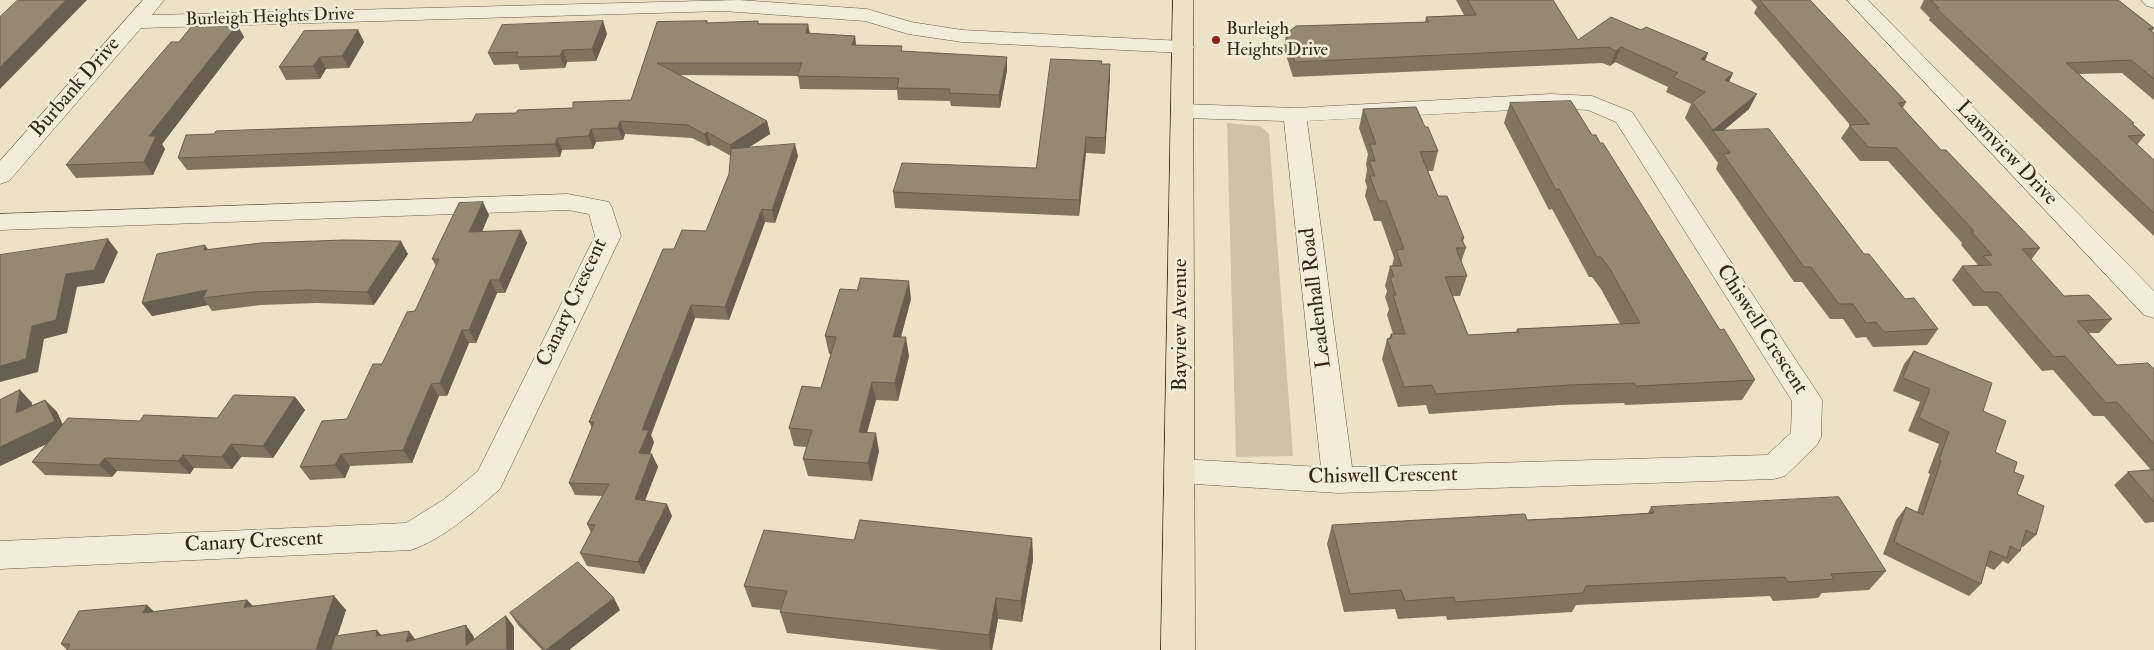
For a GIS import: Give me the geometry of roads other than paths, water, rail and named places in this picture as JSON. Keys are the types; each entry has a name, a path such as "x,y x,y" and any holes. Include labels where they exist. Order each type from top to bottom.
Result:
{"main road":[{"name":"Bayview Avenue","path":"1178,650 1184,0"}],"street":[{"name":"Burbank Drive","path":"0,176 154,0"},
{"name":"Lawnview Drive","path":"1857,0 2154,308"},
{"name":"Burleigh Heights Drive","path":"133,22 723,4 869,7 908,28 962,36 1183,47"},
{"name":"Chiswell Crescent","path":"1180,472 1338,480 1774,467 1806,437 1807,400 1624,117 1592,103 1551,101 1295,115 1183,111"},
{"name":"Leadenhall Road","path":"1295,115 1338,480"},
{"name":"Canary Crescent","path":"0,222 568,202 600,208 608,236 488,480 454,509 411,536 0,555"}],"place":[{"name":"Burleigh Heights Drive","path":"1216,40"}]}
